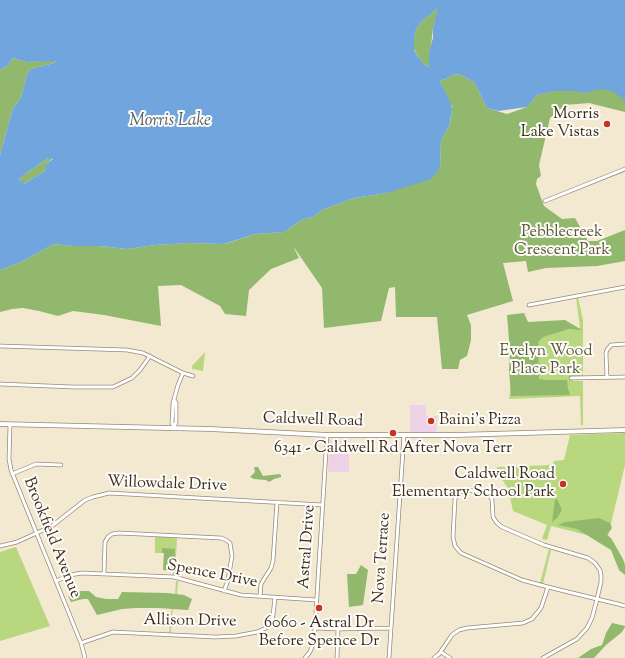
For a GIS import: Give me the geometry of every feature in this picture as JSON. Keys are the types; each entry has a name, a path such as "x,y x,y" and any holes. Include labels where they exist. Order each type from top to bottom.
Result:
{"street":[{"path":"545,201 625,169"},
{"path":"529,305 625,287"},
{"path":"607,378 607,350 611,345 625,344"},
{"path":"0,346 126,350 150,356 183,373 193,376"},
{"path":"0,384 95,388 113,387 132,378 150,356"},
{"path":"174,428 176,422 175,400 178,385 183,373"},
{"path":"571,378 625,377"},
{"name":"Caldwell Road","path":"0,424 174,428 327,435 404,435 625,430"},
{"name":"Brookfield Avenue","path":"10,424 9,461 12,474 86,658"},
{"name":"Astral Drive","path":"305,658 310,652 313,644 315,628 327,435"},
{"name":"Nova Terrace","path":"389,658 404,435"},
{"path":"12,474 37,463 61,465"},
{"path":"543,658 582,635 591,622 597,599 601,582 602,575 593,561 586,557 544,545 502,527 493,517 492,499 487,492 462,490 455,499 453,537 455,545 464,555 522,580 548,587 597,599 625,606"},
{"name":"Willowdale Drive","path":"0,546 17,542 52,526 85,500 109,493 323,505"},
{"path":"260,596 261,584 271,568 273,561 277,502"},
{"path":"104,574 105,542 107,537 111,534 117,533 222,538 230,543 232,556 228,580 224,591"},
{"name":"Spence Drive","path":"56,581 78,573 174,578 241,595 316,600"},
{"path":"434,658 452,635 461,630 523,623 532,619 542,608 548,587"},
{"name":"Allison Drive","path":"81,643 113,632 215,637 236,636 257,632 266,628 270,624 273,616 275,597"},
{"path":"315,628 390,628"},
{"path":"337,658 338,629"},
{"path":"440,652 450,658"}],"shaded area":[{"path":"410,405 426,405 426,416 437,416 436,433 410,432"},
{"path":"329,440 349,441 349,472 328,472"}],"green space":[{"path":"439,7 433,28 429,52 429,66 427,67 418,57 414,49 414,39 416,30 420,23"},
{"path":"13,58 27,62 58,60 54,63 31,69 27,74 21,98 13,108 0,155 0,70 7,66"},
{"name":"Pebblecreek Crescent Park","path":"459,74 474,82 487,108 507,114 527,107 537,95 554,91 598,86 625,93 625,112 589,103 565,105 550,118 539,165 541,176 537,179 536,184 544,206 562,219 575,218 588,241 597,241 625,230 625,261 597,266 546,268 528,272 526,261 503,263 513,301 467,315 471,325 471,340 467,356 460,360 458,369 442,369 437,317 396,317 395,287 389,288 381,321 324,328 322,288 293,246 299,258 271,269 249,290 246,316 225,314 220,306 181,285 158,286 161,326 104,315 73,311 58,316 23,308 0,312 0,270 19,263 54,244 127,249 155,245 188,243 225,244 255,234 284,232 301,220 313,217 322,210 354,198 387,193 440,168 441,140 449,126 452,107 440,82 441,80 452,75"},
{"path":"48,158 53,158 46,164 46,170 24,184 20,181 19,179"},
{"name":"Evelyn Wood Place Park","path":"576,297 578,297 583,320 583,376 573,376 573,381 583,381 583,425 581,425 580,396 509,399 519,330 580,328"},
{"path":"524,313 528,322 565,320 582,330 569,329 543,337 538,342 539,379 567,380 570,395 511,396 507,315"},
{"path":"205,352 203,371 192,369 192,366"},
{"name":"Caldwell Road Elementary School Park","path":"625,433 625,465 607,540 551,526 547,540 542,539 547,525 513,511 508,488 496,471 497,467 553,465 554,461 564,460 570,435"},
{"path":"254,467 258,467 263,476 280,474 281,477 269,482 266,480 254,479 250,477 255,472"},
{"path":"557,499 562,510 557,518 552,522 555,500"},
{"path":"599,518 610,523 612,528 607,535 611,538 623,559 625,565 625,575 619,570 611,550 577,529 558,525 565,522"},
{"path":"155,536 177,538 175,576 173,575 173,571 163,570 164,553 155,553"},
{"path":"16,547 50,626 0,641 0,552"},
{"path":"162,548 175,549 174,571 163,570 164,553 162,553"},
{"path":"549,549 551,550 543,584 540,583"},
{"path":"361,565 368,570 363,605 349,607 347,574 356,574"},
{"path":"176,581 178,581 177,595 172,614 171,633 169,633 171,613 175,595"},
{"path":"81,591 89,591 96,597 106,599 118,599 122,592 167,593 184,595 192,599 188,610 136,608 122,609 97,615 88,599 71,602 68,596"},
{"path":"612,623 625,627 622,632 606,645 594,658 578,658 591,649 602,645 606,633"}],"water":[{"name":"Morris Lake","path":"0,0 625,0 625,101 614,92 602,89 583,93 575,91 555,91 537,95 527,107 498,111 487,108 474,82 459,74 452,75 441,80 440,82 450,101 452,109 449,126 441,140 440,168 431,179 387,193 354,198 322,210 313,217 301,220 284,232 255,234 224,244 188,243 155,245 127,249 54,244 19,263 0,270 0,155 13,108 21,98 27,74 31,69 57,61 27,62 13,58 7,66 0,70","holes":["438,8 429,52 429,66 427,67 414,50 414,39 416,30 420,23","48,158 53,159 46,164 46,170 24,184 23,181 20,181 19,179"]}],"place":[{"name":"Morris Lake Vistas","path":"607,124"},
{"name":"Baini's Pizza","path":"431,421"},
{"name":"6341 - Caldwell Rd After Nova Terr","path":"393,433"},
{"name":"Caldwell Road Elementary School Park","path":"563,484"},
{"name":"6060 - Astral Dr Before Spence Dr","path":"319,608"}]}
